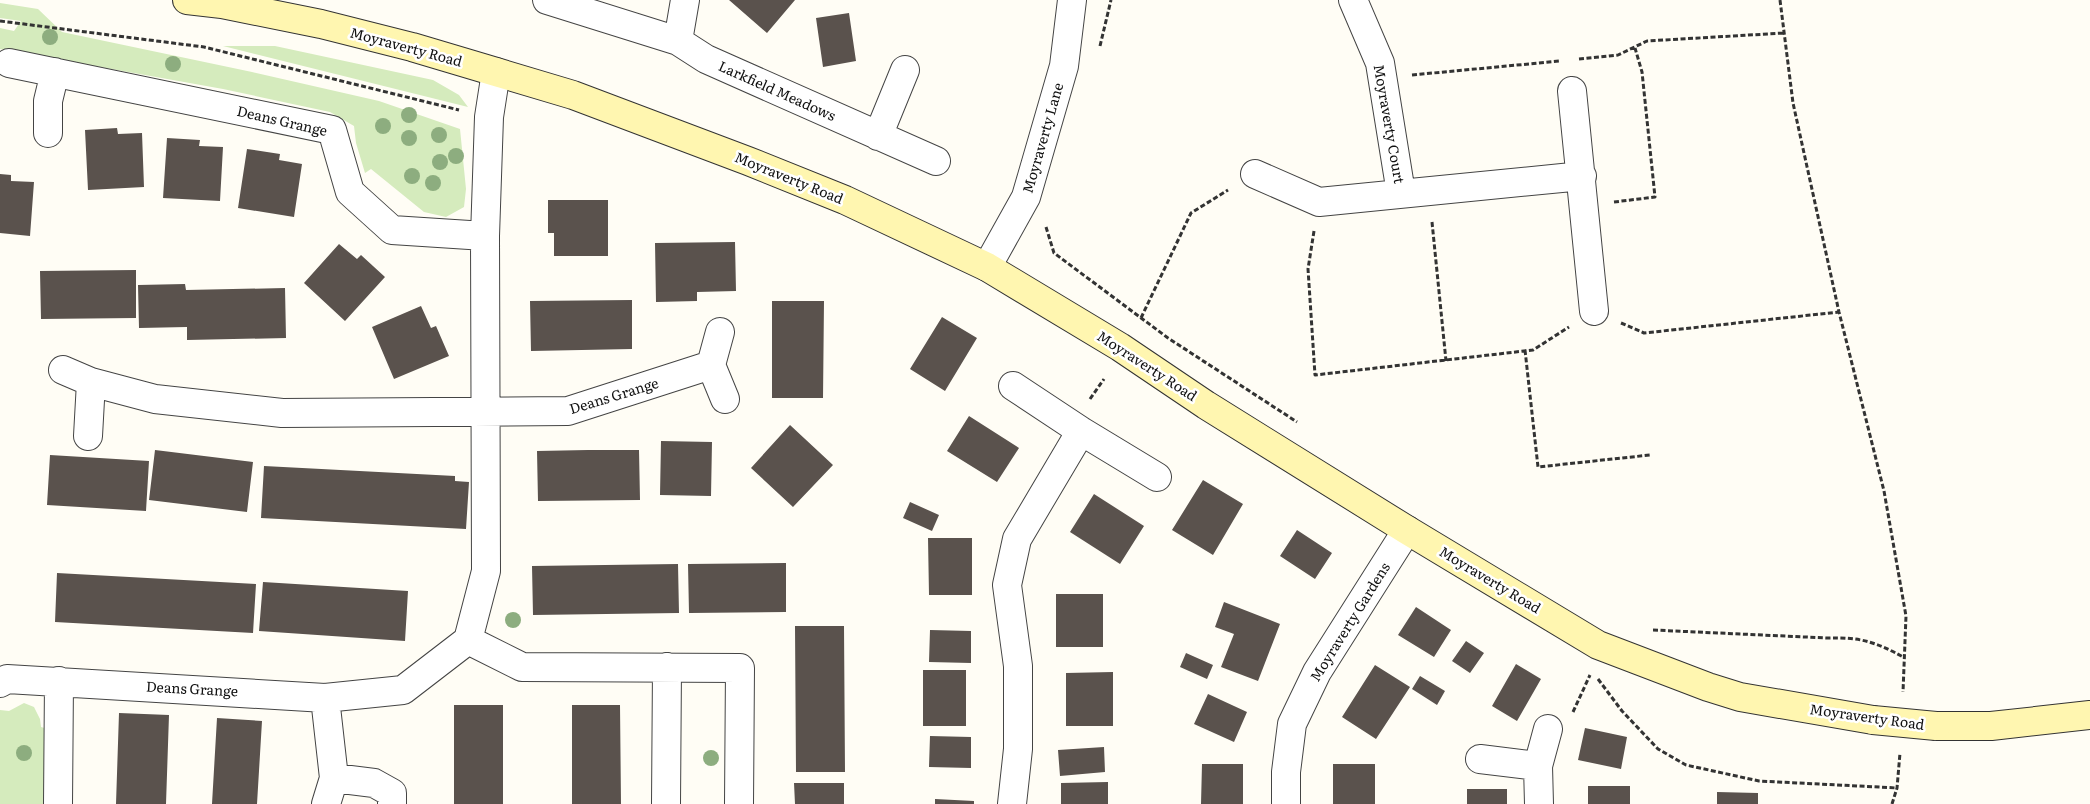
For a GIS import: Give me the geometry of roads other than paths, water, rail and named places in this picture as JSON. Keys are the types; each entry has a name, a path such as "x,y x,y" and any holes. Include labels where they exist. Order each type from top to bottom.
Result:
{"street":[{"name":"Moyraverty Road","path":"187,0 222,4 321,24 412,47 573,95 845,200 987,267 1120,347 1206,405 1407,530 1598,645 1708,687 1740,696 1873,720 1936,726 1991,726 2090,715"},
{"name":"Larkfield Meadows","path":"547,0 678,41 706,60 936,161"},
{"path":"678,41 685,0"},
{"name":"Moyraverty Lane","path":"987,267 1026,198 1064,66 1072,0"},
{"name":"Moyraverty Court","path":"1354,0 1380,63 1401,193"},
{"name":"Deans Grange","path":"9,63 332,130 350,192 392,230 484,236"},
{"path":"878,136 905,70"},
{"path":"48,133 48,101 55,72"},
{"path":"496,72 489,117 484,236 486,571 468,640 522,667 740,668 739,804"},
{"path":"1572,91 1594,311"},
{"name":"Moyraverty Court","path":"1255,174 1319,202 1582,176"},
{"path":"720,332 711,365 724,400"},
{"name":"Deans Grange","path":"63,370 91,382 155,399 282,413 485,412 568,411 711,365"},
{"path":"88,436 91,382"},
{"path":"1013,386 1156,477"},
{"path":"1012,804 1018,749 1018,666 1007,585 1017,539 1082,431"},
{"name":"Moyraverty Gardens","path":"1286,804 1286,772 1292,724 1317,672 1407,530"},
{"name":"Deans Grange","path":"0,683 7,679 59,681 325,698 403,690 468,640"},
{"path":"666,804 667,667"},
{"path":"58,804 59,681"},
{"path":"325,698 334,778 326,804"},
{"path":"1539,804 1538,766 1548,729"},
{"path":"1480,759 1538,766"},
{"path":"334,778 374,783 392,793 392,804"}]}
